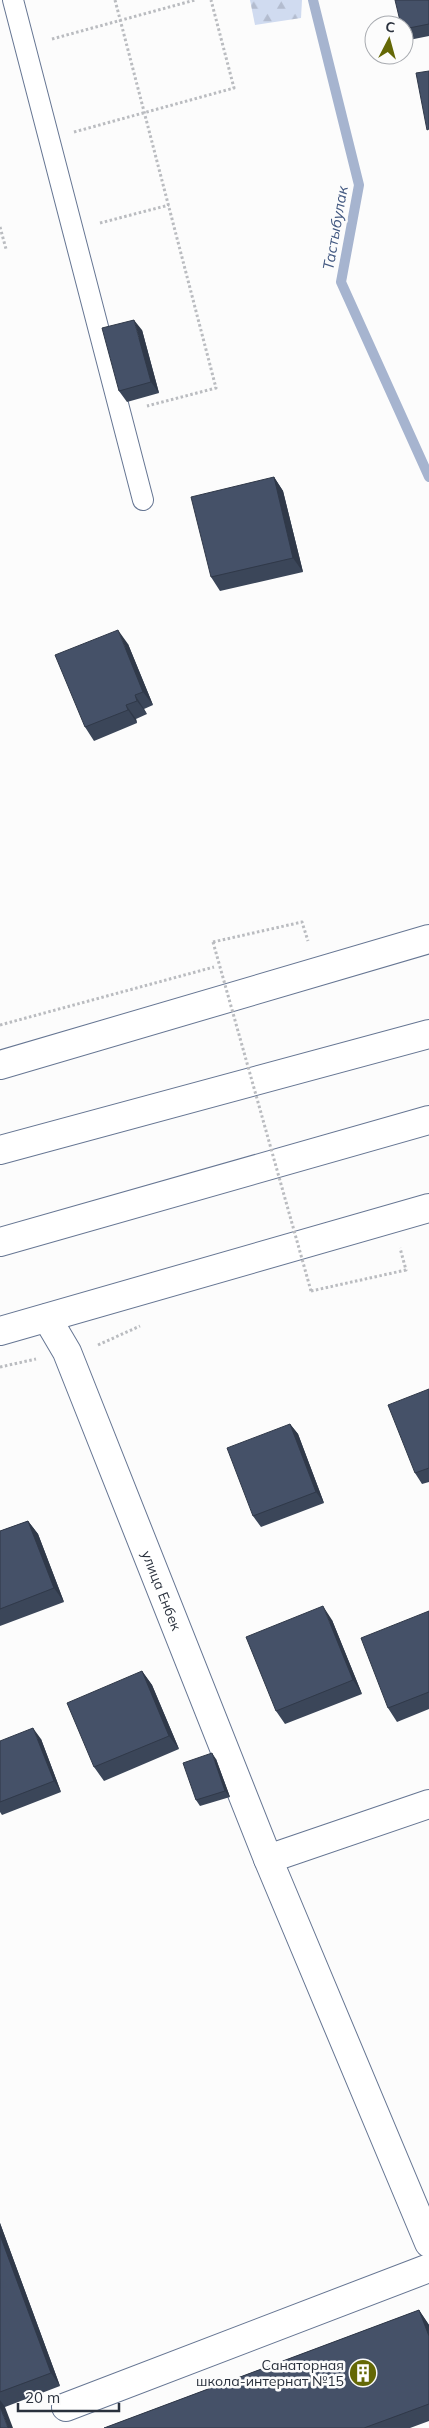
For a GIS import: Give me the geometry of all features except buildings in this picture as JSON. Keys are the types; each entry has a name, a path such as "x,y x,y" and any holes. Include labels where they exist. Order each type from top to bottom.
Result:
{"street":[{"path":"0,1065 429,939"},
{"path":"0,1150 429,1034"},
{"path":"0,1242 429,1120"},
{"path":"0,1331 429,1208"},
{"name":"улица Енбек","path":"47,1318 67,1352 270,1863 429,2243"},
{"path":"270,1863 429,1804"},
{"path":"66,2407 429,2268"}],"lane":[{"path":"13,0 143,500"}],"path":[{"path":"115,0 216,388 120,414"},
{"path":"24,46 195,0"},
{"path":"49,139 234,88 211,0"},
{"path":"73,230 169,205"},
{"path":"0,227 6,249"},
{"path":"308,942 302,922 213,942 312,1291 406,1270 399,1242"}],"green space":[{"path":"250,0 302,0 301,18 255,25"}],"waterway":[{"name":"Тастыбулак","path":"313,0 359,185 341,282 429,477"}],"place":[{"name":"Санаторная школа-интернат №15","path":"363,2373"}]}
